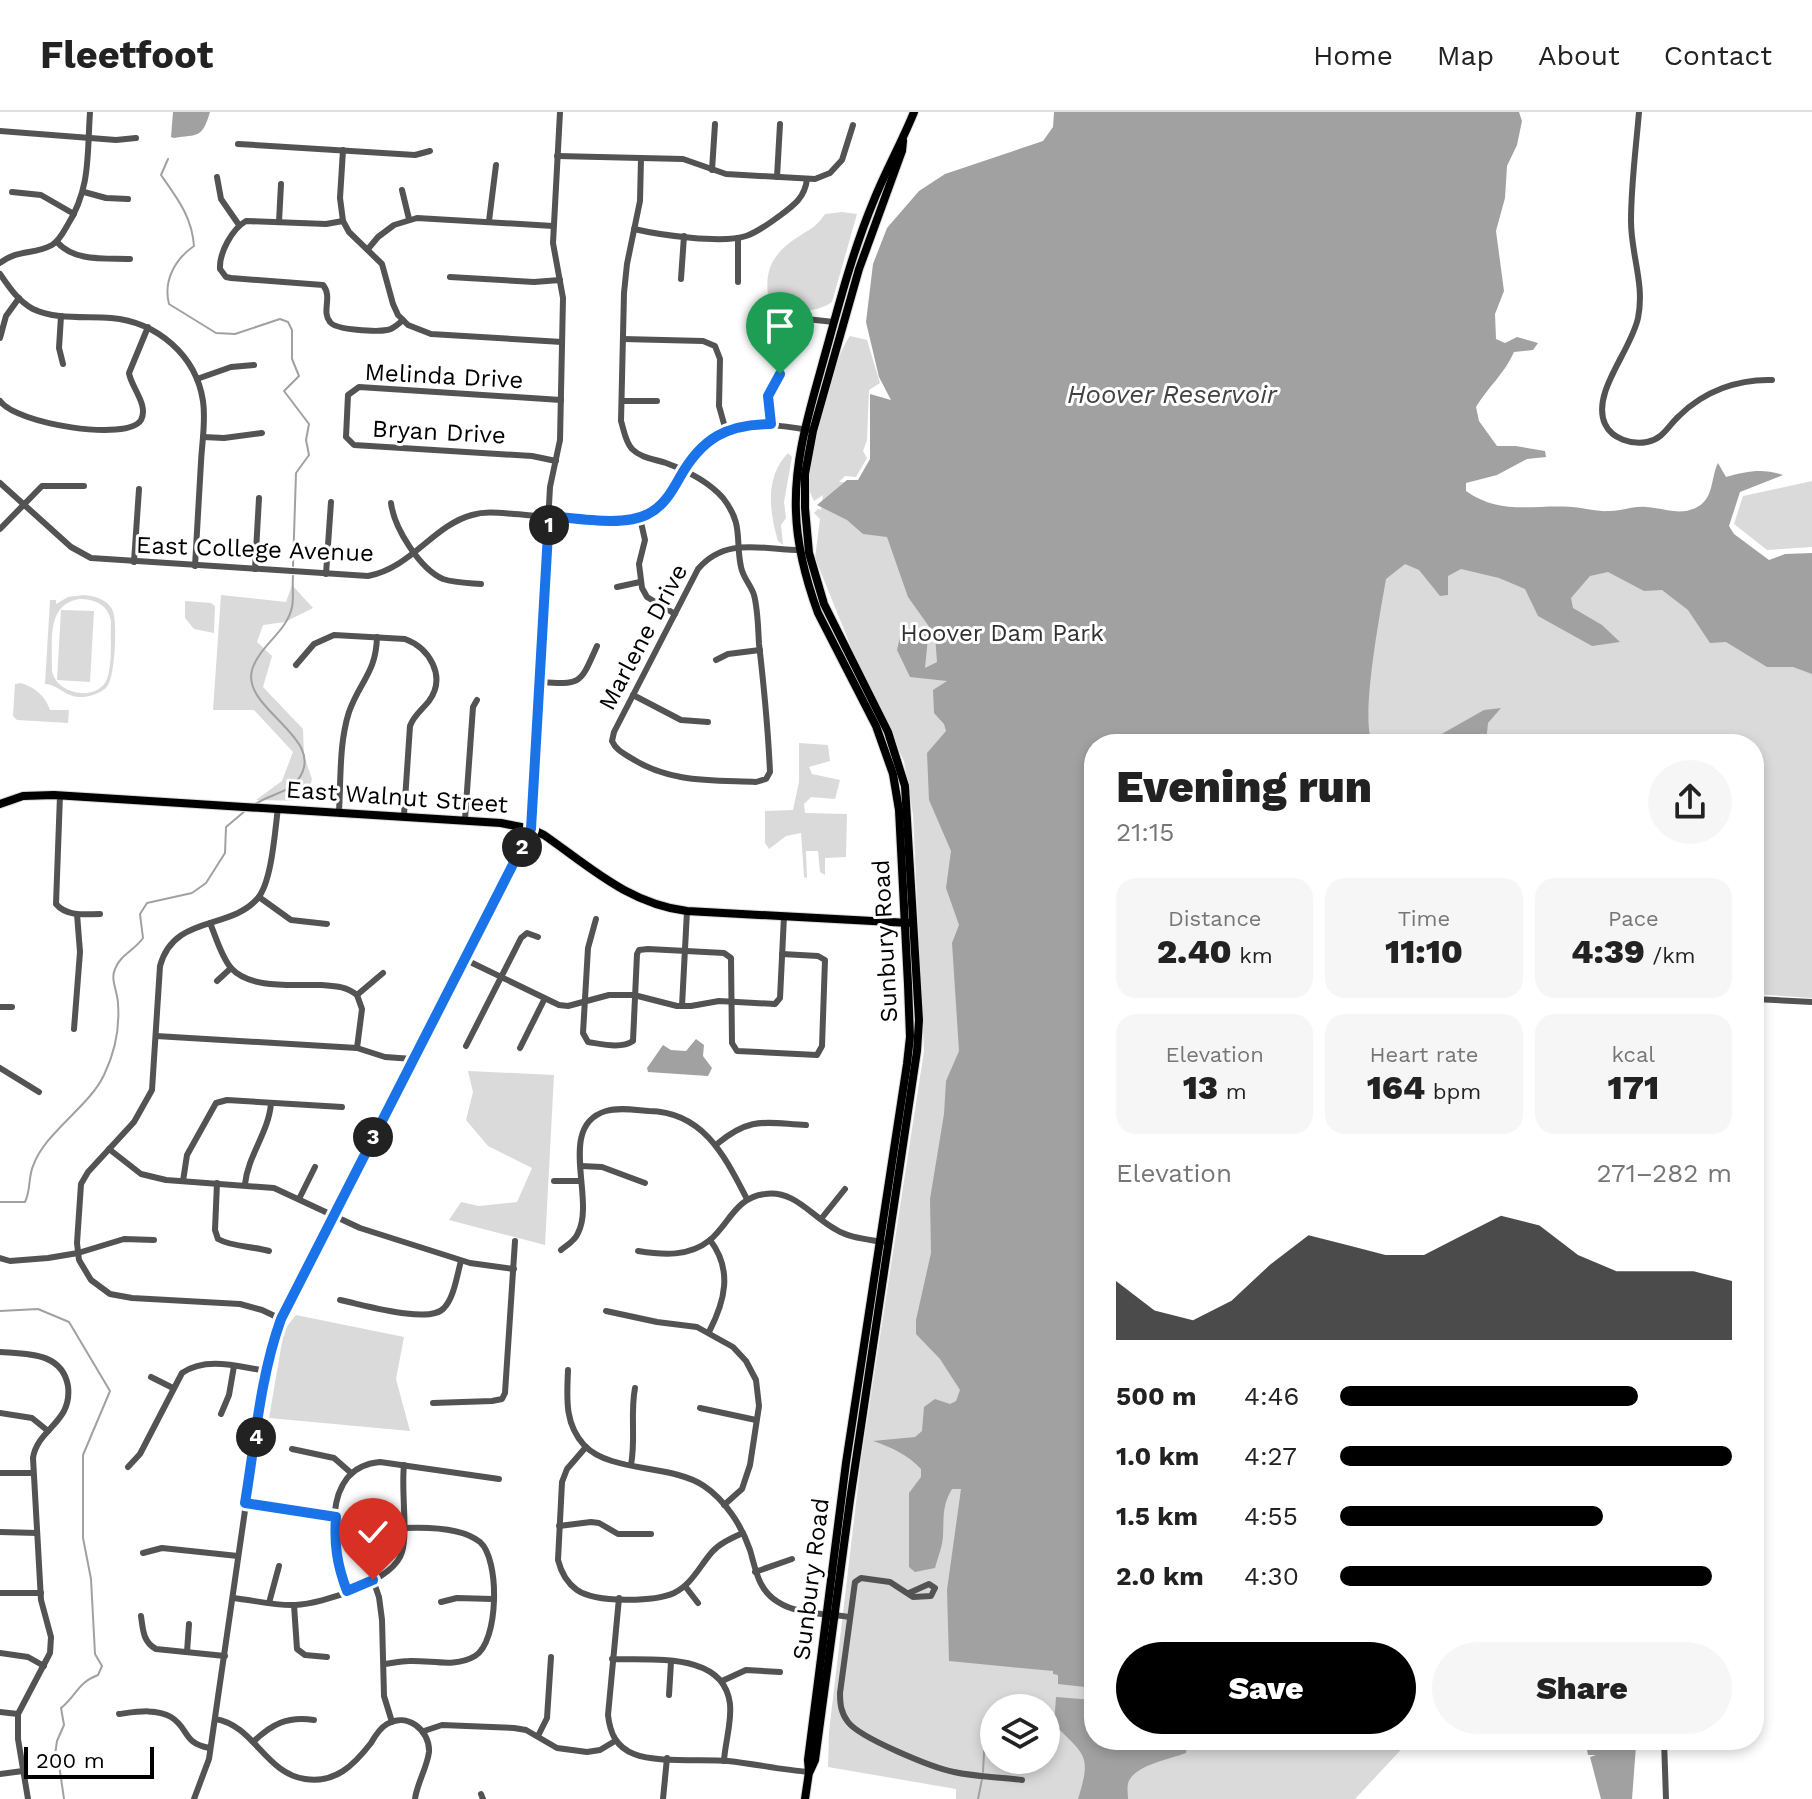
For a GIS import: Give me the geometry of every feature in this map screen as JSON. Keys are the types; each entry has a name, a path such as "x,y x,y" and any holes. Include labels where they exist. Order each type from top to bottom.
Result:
{"main road":[{"name":"Sunbury Road","path":"809,1772 815,1760 830,1655 827,1641 846,1464 917,1051 918,1003 911,983 899,810 887,754 818,613 804,550 805,474 809,430 834,322 873,202 914,112"},
{"name":"Sunbury Road","path":"809,430 859,269 902,151 903,139"},
{"name":"Sunbury Road","path":"804,550 829,614 888,732 898,760 907,804 910,1037 887,1190 881,1289 808,1760 805,1799"},
{"name":"East Walnut Street","path":"0,804 29,795 60,795 465,819 531,829 633,897 661,906 687,911 909,923"}],"street":[{"path":"0,263 12,254 38,250 57,242 74,214 84,192 90,112"},
{"path":"194,1799 210,1748 245,1503 267,1371 281,1319 531,829 550,487 560,440 563,298 554,251 553,226 560,112"},
{"path":"1639,112 1631,222 1641,296 1630,343 1601,401 1605,424 1613,434 1624,440 1637,443 1651,441 1661,436 1679,415 1704,396 1735,383 1772,380"},
{"path":"712,170 715,124"},
{"path":"777,177 780,124"},
{"path":"557,156 683,159 726,174 807,179 823,176 837,167 845,153 853,125"},
{"path":"0,131 88,138 136,138"},
{"path":"238,144 415,155 430,151"},
{"path":"343,150 340,198 343,221 349,232 382,264 393,304 408,325 431,334 562,342"},
{"path":"641,158 640,201 627,264 621,421 626,441 633,450 709,485 724,500 736,520 741,571 754,594 760,650 728,654 716,660"},
{"path":"489,221 496,165"},
{"path":"217,177 221,199 239,225"},
{"path":"634,229 684,236 738,238 755,233 794,206 803,196 807,179"},
{"path":"279,222 281,184"},
{"path":"402,190 409,219"},
{"path":"12,192 41,195 74,214"},
{"path":"84,192 106,198 128,199"},
{"path":"368,249 394,225 409,219 553,226"},
{"path":"343,221 326,224 246,221 239,225 220,257 220,269 226,277 323,285 329,295 328,321 331,325 389,330 403,320"},
{"path":"681,279 684,236"},
{"path":"738,238 738,282"},
{"path":"57,242 70,254 130,259"},
{"path":"0,274 19,298 35,310 61,316 122,319 148,327 173,344 197,379 204,409 195,566"},
{"path":"450,277 534,282 560,280"},
{"path":"0,338 6,316 19,298"},
{"path":"61,316 59,348 63,364"},
{"path":"771,424 768,396 782,367 787,324 797,318 834,322"},
{"path":"0,401 18,416 50,425 122,430 134,427 143,411 129,373 148,327"},
{"path":"623,339 703,341 715,346 720,359 719,406 726,431"},
{"path":"197,379 231,367 254,365"},
{"name":"Melinda Drive","path":"346,415 348,395 359,387 561,400"},
{"path":"622,401 657,401"},
{"name":"Bryan Drive","path":"346,415 346,437 354,445 532,456 556,461"},
{"path":"675,614 647,597 640,582 639,564 645,540 640,518 658,507 671,493 702,446 726,431 746,424 809,430"},
{"path":"203,437 224,438 262,433"},
{"name":"East College Avenue","path":"0,483 82,554 134,562 326,574 379,574 389,570 468,516 487,513 616,520 640,518"},
{"path":"0,529 42,486 84,486"},
{"path":"134,562 139,489"},
{"path":"255,569 259,498"},
{"path":"326,574 331,502"},
{"path":"391,503 393,519 426,567 440,577 481,584"},
{"name":"Marlene Drive","path":"760,650 770,772 766,779 756,782 675,777 656,773 616,749 612,741 614,732 705,561 720,551 740,547 804,550"},
{"path":"617,587 640,582"},
{"path":"296,665 314,644 342,634 405,639 425,651 435,671 435,686 410,726 404,815"},
{"path":"339,811 345,727 354,701 372,671 377,656 377,637"},
{"path":"425,651 432,645"},
{"path":"540,682 567,684 577,681 584,674 597,646"},
{"path":"633,695 681,720 708,722"},
{"path":"465,819 473,707 477,700"},
{"path":"60,795 56,904 62,911 100,914"},
{"path":"278,808 264,887 259,897 250,905 171,942 163,954 152,1090 134,1122 88,1172 81,1184 78,1253 91,1280 110,1294 240,1304 281,1319"},
{"path":"259,897 291,920 327,924"},
{"path":"682,1006 687,911"},
{"path":"74,1029 80,952 77,914"},
{"path":"464,959 544,1000 568,1006 609,995 634,995 682,1006 732,1002 777,1003 780,998 784,916"},
{"path":"596,919 588,948 585,1002 585,1040 591,1043 628,1045 634,1038 636,959 639,950 685,951 728,954 732,962 734,1048 741,1051 819,1053 822,1046 825,960 818,956 782,954"},
{"path":"210,923 231,968 239,975 261,982 341,987 357,995 362,1009 357,1048"},
{"path":"466,1046 522,936 527,933 538,937"},
{"path":"217,981 231,968"},
{"path":"357,995 383,973"},
{"path":"520,1048 544,1000"},
{"path":"1764,1000 1812,1002"},
{"path":"0,1007 12,1007"},
{"path":"156,1036 357,1048 385,1057 413,1059"},
{"path":"0,1068 39,1092"},
{"path":"183,1181 187,1155 216,1103 227,1100 342,1107"},
{"path":"245,1184 247,1167 268,1121 271,1103"},
{"path":"561,1250 578,1233 583,1214 582,1133 593,1114 619,1109 667,1113 697,1126 717,1144 747,1199"},
{"path":"717,1144 735,1130 753,1123 806,1125"},
{"path":"109,1149 141,1174 183,1181 274,1188 360,1228 461,1261 514,1269"},
{"path":"581,1166 602,1167 645,1183"},
{"path":"299,1199 315,1167"},
{"path":"554,1181 581,1181"},
{"path":"217,1183 215,1230 218,1239 226,1244 251,1245 269,1251"},
{"path":"821,1219 845,1189"},
{"path":"638,1251 683,1253 710,1240 747,1199 768,1193 785,1195 800,1202 845,1234 884,1242"},
{"path":"0,1258 10,1261 78,1253 124,1239 154,1240"},
{"path":"709,1332 722,1305 724,1273 723,1258 710,1240"},
{"path":"433,1403 502,1399 506,1387 515,1241"},
{"path":"340,1300 393,1311 438,1314 447,1306 461,1261"},
{"path":"606,1311 657,1322 690,1324 709,1332 740,1353 751,1369 758,1392 745,1482 724,1505"},
{"path":"0,1352 43,1356 63,1372 68,1386 63,1413 34,1451 41,1593 51,1642 50,1653 18,1714 28,1799"},
{"path":"128,1467 140,1454 182,1373 192,1366 212,1363 267,1371"},
{"path":"221,1414 229,1395 234,1366"},
{"path":"568,1370 567,1408 572,1428 586,1447 614,1461 681,1475 703,1485 724,1505 743,1533 755,1572 762,1586 777,1602 800,1611 849,1617"},
{"path":"151,1377 173,1388"},
{"path":"631,1465 635,1388"},
{"path":"700,1408 756,1420"},
{"path":"0,1413 32,1418 48,1431"},
{"path":"586,1447 567,1469 562,1482 558,1560 560,1570 568,1581 586,1595 655,1599 673,1593 685,1586 712,1552 743,1533"},
{"path":"292,1449 334,1458 350,1472"},
{"path":"347,1591 335,1553 341,1487 350,1472 368,1463 499,1479"},
{"path":"233,1598 294,1605 316,1602 387,1574 403,1551 401,1493 404,1465"},
{"path":"0,1473 33,1473"},
{"path":"245,1503 336,1517"},
{"path":"559,1526 591,1522 618,1534 651,1534"},
{"path":"385,1664 459,1662 474,1657 489,1638 493,1599 491,1559 483,1546 459,1533 403,1528"},
{"path":"0,1532 37,1533"},
{"path":"483,1546 493,1539"},
{"path":"143,1553 162,1548 238,1556"},
{"path":"755,1572 792,1559"},
{"path":"269,1603 279,1566"},
{"path":"909,1593 890,1582 857,1579 849,1617 840,1696 842,1710 851,1726 864,1735 944,1770 1022,1780"},
{"path":"373,1580 382,1620 384,1696 392,1722"},
{"path":"685,1586 698,1603"},
{"path":"0,1593 41,1593"},
{"path":"441,1602 457,1598 493,1599"},
{"path":"619,1598 608,1715 609,1728 615,1741 634,1754 809,1772"},
{"path":"294,1605 294,1637 299,1651 305,1655 327,1657"},
{"path":"141,1616 143,1635 152,1647 161,1651 225,1656"},
{"path":"187,1652 189,1624"},
{"path":"290,1659 299,1651"},
{"path":"0,1653 28,1657 44,1666"},
{"path":"538,1736 547,1718 551,1657"},
{"path":"612,1659 695,1664 708,1669 722,1681 730,1709 724,1761"},
{"path":"669,1695 671,1662"},
{"path":"722,1681 746,1670 780,1672"},
{"path":"0,1712 18,1714"},
{"path":"119,1714 164,1714 172,1718 192,1743 210,1748"},
{"path":"215,1719 231,1722 277,1767 303,1779 316,1780 342,1773 353,1765 380,1730 392,1722 409,1722 424,1731 429,1754 415,1799"},
{"path":"253,1742 274,1724 284,1720 314,1720"},
{"path":"424,1731 453,1725 514,1728 566,1751 593,1751 615,1741"},
{"path":"1664,1750 1666,1799"},
{"path":"663,1799 667,1758"},
{"path":"0,1774 23,1771"}],"green space":[{"path":"825,214 857,214 832,302 802,311 770,305 767,282 776,256"},
{"name":"Hoover Dam Park","path":"850,336 867,340 880,383 869,390 867,440 863,451 867,458 856,477 845,476 839,482 1451,512 1812,606 1812,998 1764,995 1764,734 1084,734 1084,1750 1401,1750 1355,1799 956,1799 956,1789 828,1767 829,1732 861,1460 924,1051 913,814 904,761 860,669 815,558 820,519 814,513 821,510 823,495 814,501 808,485 823,407 837,363"},
{"path":"788,453 792,457 784,502 786,518 781,525 783,545 778,541 775,529 771,494 775,473"},
{"path":"1812,481 1812,547 1767,550 1734,524 1743,496"},
{"path":"292,585 313,608 285,622 263,625 257,642 272,656 263,687 303,729 304,756 312,779 306,801 256,800 282,781 293,752 254,710 213,710 221,595 286,602"},
{"path":"84,595 100,599 110,606 114,615 115,647 110,679 102,691 84,697 45,684 50,600 56,600 56,604 68,597","holes":["85,599 95,601 109,615 111,658 109,673 102,686 95,691 77,693 55,679 52,671 52,638 56,617 61,609 68,603"]},
{"path":"185,601 215,606 214,633 194,629 185,618"},
{"path":"61,610 94,611 90,682 57,680"},
{"path":"21,683 39,693 50,710 69,710 68,723 17,720 13,716 15,684"},
{"path":"799,743 828,745 830,761 809,767 812,774 840,780 835,799 811,797 804,804 805,813 847,814 846,857 825,858 825,875 820,872 818,851 806,851 807,878 804,877 801,833 786,836 769,849 765,843 765,811 793,810 799,782"},
{"path":"468,1071 554,1075 545,1245 449,1220 461,1202 479,1206 517,1202 532,1168 488,1146 466,1120 473,1092"},
{"path":"296,1315 404,1337 396,1379 410,1431 269,1418 284,1330"}],"water":[{"path":"173,112 210,112 198,134 174,138 171,137"},
{"name":"Hoover Reservoir","path":"1054,112 1519,112 1522,121 1517,145 1507,166 1505,198 1496,231 1504,291 1495,314 1496,339 1505,343 1517,337 1538,343 1533,350 1514,352 1476,407 1479,421 1497,446 1545,451 1546,457 1527,459 1497,475 1466,483 1466,491 1492,504 1505,506 1604,511 1646,507 1679,511 1692,509 1704,502 1718,463 1726,477 1748,472 1769,472 1783,475 1740,492 1729,526 1734,534 1769,560 1785,554 1812,553 1812,674 1793,667 1767,667 1726,642 1710,643 1688,610 1662,590 1644,591 1608,572 1590,576 1571,598 1573,608 1602,625 1620,642 1592,646 1538,616 1525,589 1499,578 1461,569 1448,576 1448,595 1440,596 1419,570 1405,564 1386,579 1370,690 1370,734 1084,734 1084,1687 1058,1684 1058,1675 1053,1671 949,1661 947,1590 961,1489 952,1489 947,1501 942,1543 935,1568 915,1572 909,1567 909,1493 921,1477 921,1469 899,1452 873,1441 915,1437 922,1431 924,1407 935,1399 950,1404 956,1401 960,1390 940,1359 916,1334 916,1320 931,1253 930,1199 944,1114 946,1081 959,1051 952,943 959,925 946,888 951,851 929,800 927,753 946,731 934,713 933,690 947,681 910,677 897,650 900,637 920,628 928,637 925,668 937,662 935,635 908,597 887,537 863,534 847,520 817,505 847,480 858,480 870,459 870,394 891,400 879,377 866,322 873,264 887,228 919,191 945,174 1043,141 1053,127"},
{"path":"1501,708 1488,723 1487,734 1442,734 1484,710"},
{"path":"696,1039 704,1045 703,1056 712,1068 708,1076 648,1072 647,1068 663,1045 671,1050 686,1051"},
{"path":"1060,1697 1084,1699 1084,1750 1186,1750 1186,1753 1148,1766 1135,1774 1128,1783 1128,1799 1078,1799 1085,1773 1079,1750 1060,1730"},
{"path":"1587,1750 1636,1750 1632,1799 1601,1799 1590,1757 1596,1755 1588,1755"}],"waterway":[{"path":"168,159 161,175 187,217 194,246 181,257 172,271 168,287 169,304 216,333 235,334 280,319 288,322 292,330 292,359 299,376 284,391 309,424 306,440 309,455 296,473 293,566"},
{"path":"254,805 293,785 304,766 303,752 295,738 259,698 252,685 252,670 256,661 289,616 293,603 293,576"},
{"path":"0,1202 25,1202 31,1170 39,1154 104,1075 117,1032 118,1004 114,973 120,960 143,938 140,914 147,903 192,893 206,883 225,853 226,827 245,811"},
{"path":"0,1311 38,1309 69,1322 110,1391 83,1455 83,1538 91,1579 95,1654 102,1666 98,1675 81,1686 61,1708 64,1725 55,1755 64,1799"},
{"path":"978,1799 982,1779"}],"route":[{"path":"373,1580 347,1591 334,1544 336,1517 245,1503 272,1345 281,1319 531,829 549,516 627,520 649,514 671,493 702,446 726,431 746,424 771,424 768,396 780,374"}]}
